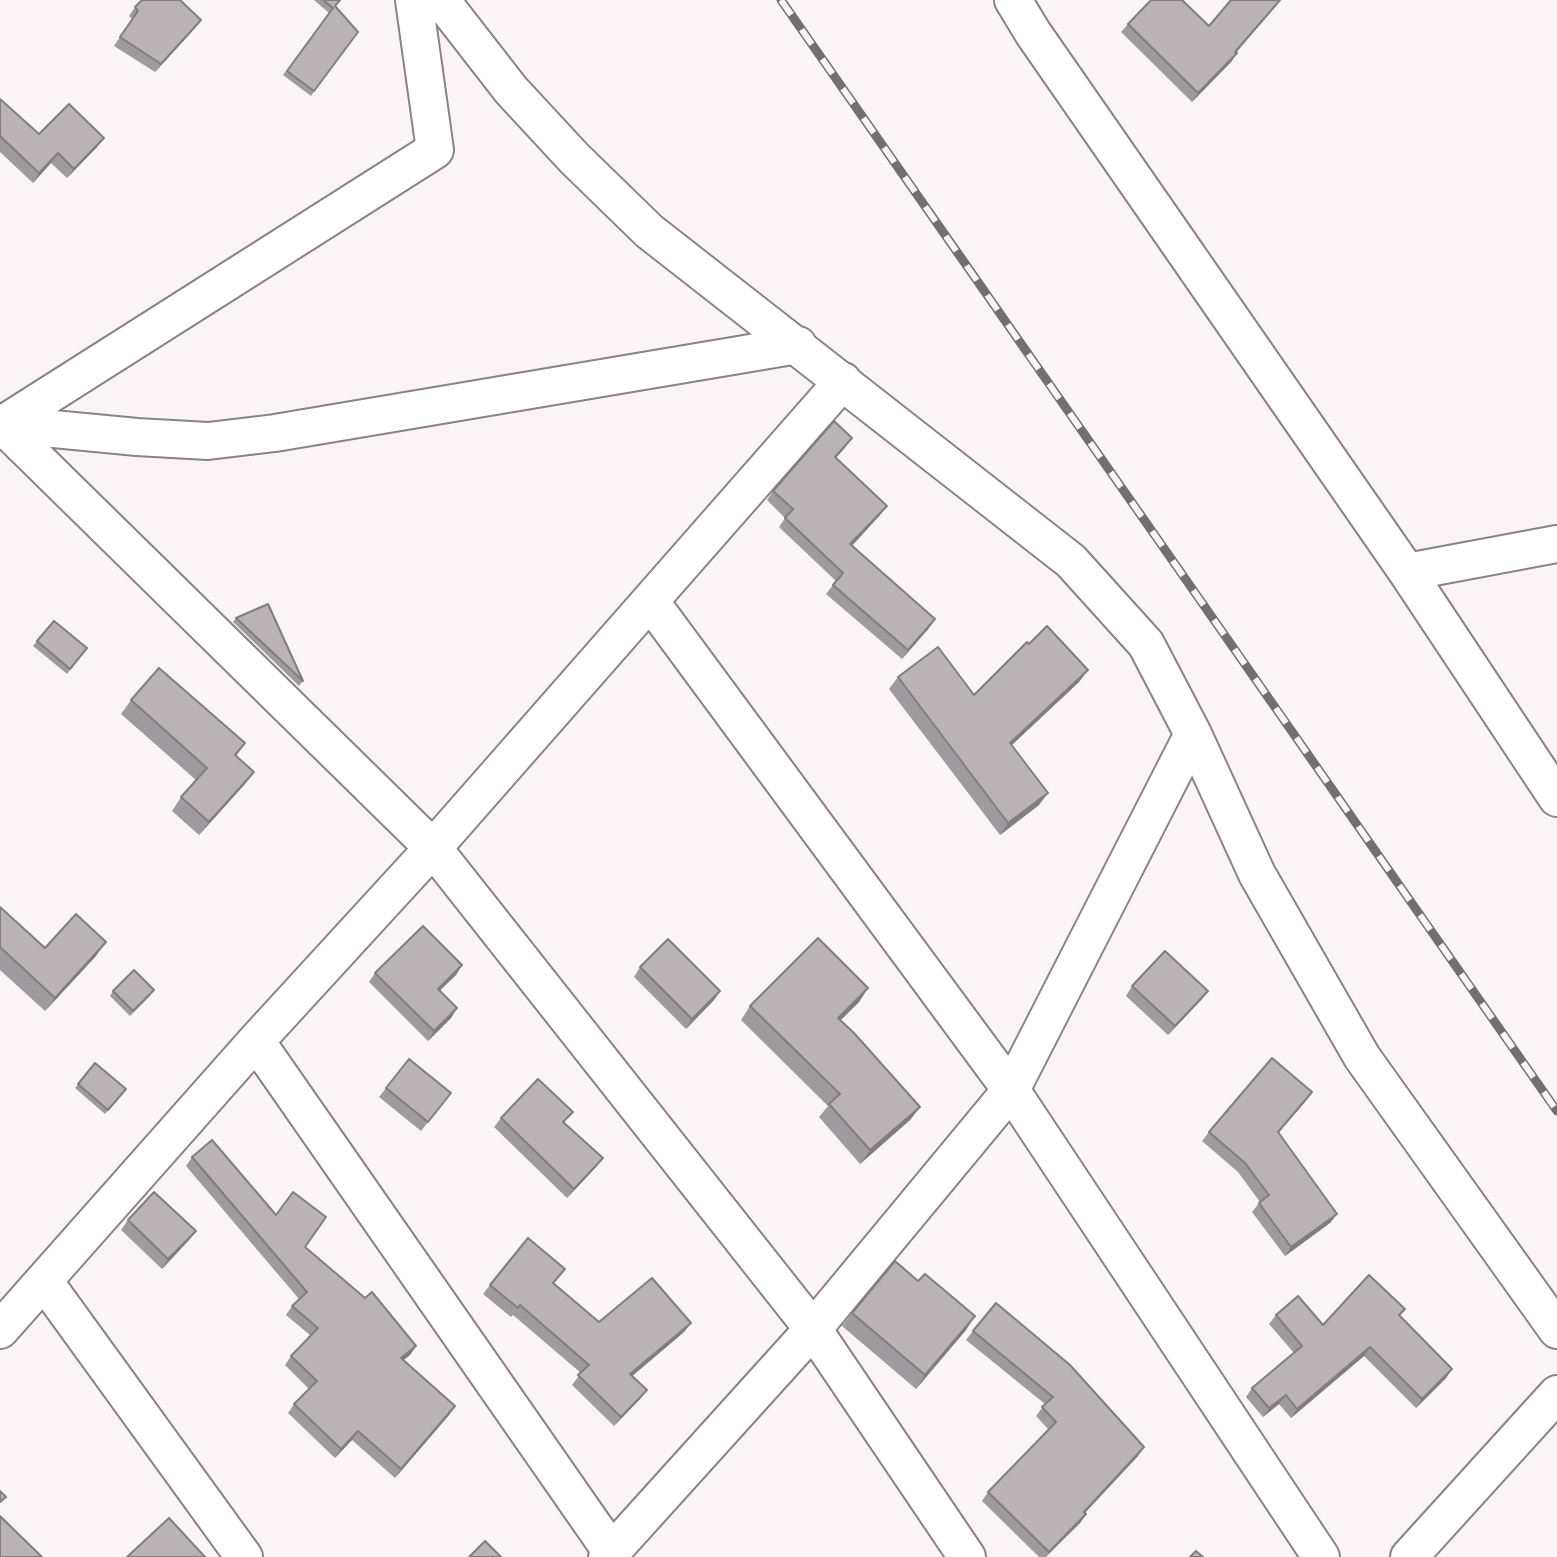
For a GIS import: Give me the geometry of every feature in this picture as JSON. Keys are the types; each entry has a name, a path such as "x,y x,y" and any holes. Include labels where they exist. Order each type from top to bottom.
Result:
{"street":[{"path":"0,424 435,150 414,0"},
{"path":"441,0 511,90 574,158 649,231 1071,561 1146,644 1193,734 1257,874 1362,1057 1557,1330"},
{"path":"1013,0 1407,572 1557,798"},
{"path":"0,424 208,441 275,433 798,345"},
{"path":"0,1330 256,1041 433,848 843,381"},
{"path":"0,424 433,848 813,1329 967,1557"},
{"path":"1407,572 1557,544"},
{"path":"650,601 1011,1090 1321,1557"},
{"path":"256,1041 609,1554 813,1329 1011,1090 1193,734"},
{"path":"44,1281 244,1557"},
{"path":"1409,1557 1557,1394"}],"building":[{"path":"142,0 180,0 201,20 161,64 120,37 138,11 135,7"},
{"path":"323,0 340,0 335,6 358,32 314,91 287,71 333,8"},
{"path":"1151,0 1182,0 1209,26 1231,0 1280,0 1237,53 1198,93 1128,24"},
{"path":"0,99 39,134 69,104 104,138 74,169 58,153 39,173 0,136"},
{"path":"834,421 852,438 835,457 887,506 850,544 935,619 908,650 833,585 843,573 785,518 793,509 773,491"},
{"path":"268,604 303,681 236,618"},
{"path":"54,621 87,648 70,669 37,641"},
{"path":"1047,626 1088,670 1010,743 1048,793 1008,823 898,677 938,647 974,695"},
{"path":"159,668 245,743 235,755 254,772 209,822 181,797 207,768 131,700"},
{"path":"0,907 45,948 76,914 106,942 55,998 0,947"},
{"path":"423,926 462,965 438,989 457,1008 434,1031 375,973"},
{"path":"818,938 868,988 838,1018 920,1107 870,1150 829,1104 840,1094 750,1006"},
{"path":"668,939 720,991 692,1019 640,967"},
{"path":"1165,951 1208,991 1175,1026 1132,986"},
{"path":"134,970 154,990 133,1011 113,991"},
{"path":"1272,1058 1312,1092 1278,1132 1337,1214 1291,1247 1259,1203 1269,1195 1245,1163 1209,1132"},
{"path":"409,1059 451,1093 428,1122 386,1088"},
{"path":"95,1063 126,1089 108,1110 78,1084"},
{"path":"538,1079 573,1112 563,1122 603,1158 574,1189 501,1118"},
{"path":"212,1140 276,1215 293,1192 326,1217 305,1247 365,1298 372,1292 416,1346 401,1358 455,1406 401,1469 358,1431 341,1449 294,1404 317,1381 291,1356 318,1328 292,1306 307,1292 192,1157"},
{"path":"154,1192 196,1231 168,1259 128,1220"},
{"path":"528,1238 565,1269 553,1283 599,1322 652,1278 691,1323 630,1374 647,1390 621,1417 578,1375 589,1365 520,1305 518,1308 490,1285"},
{"path":"895,1261 918,1281 925,1274 975,1316 925,1375 852,1313"},
{"path":"1369,1275 1405,1309 1399,1315 1452,1369 1422,1399 1370,1347 1297,1409 1286,1395 1269,1408 1252,1388 1302,1346 1276,1315 1298,1296 1323,1325"},
{"path":"996,1303 1070,1365 1144,1447 1049,1552 988,1492 1056,1422 1042,1407 1053,1397 973,1331"},
{"path":"0,1516 42,1557 0,1557"},
{"path":"169,1518 205,1557 127,1557"},
{"path":"485,1541 501,1557 469,1557"}],"railway":[{"path":"781,0 1557,1111"}]}
